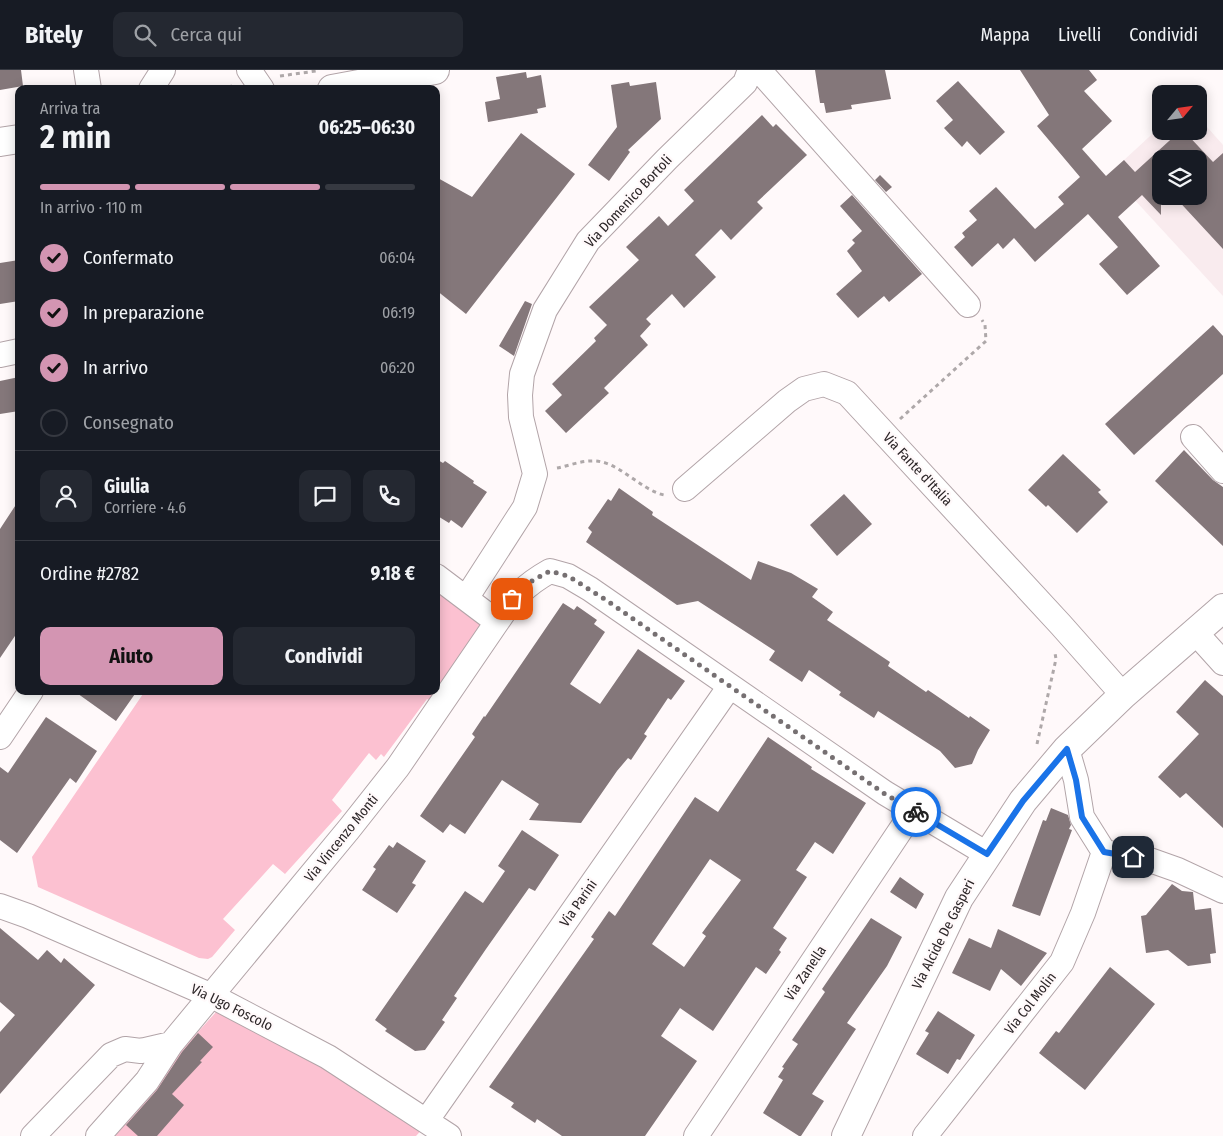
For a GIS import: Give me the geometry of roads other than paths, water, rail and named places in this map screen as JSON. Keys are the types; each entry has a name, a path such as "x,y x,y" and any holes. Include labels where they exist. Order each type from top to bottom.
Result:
{"main road":[{"path":"362,85 428,76"},
{"path":"0,142 15,140"},
{"name":"Via Alcide De Gasperi","path":"846,1136 959,898 1023,801 1067,749 1123,695 1223,608"}],"street":[{"path":"86,70 89,85"},
{"path":"153,85 164,70"},
{"path":"249,70 259,85"},
{"name":"Via Domenico Bortoli","path":"467,597 525,507 535,474 521,418 520,395 522,374 545,310 588,241 666,159 745,83 750,70"},
{"path":"759,70 968,305"},
{"path":"0,354 15,352"},
{"name":"Via Fante d'Italia","path":"686,488 787,401 804,389 824,384 848,393 1062,625 1123,695"},
{"path":"1193,437 1223,470"},
{"name":"Via Vincenzo Monti","path":"98,1136 147,1081 171,1044 398,767 512,599 530,582 550,571 568,576 590,589 730,686"},
{"path":"440,579 467,597 497,622"},
{"path":"1195,632 1223,663"},
{"path":"730,686 885,794 987,854"},
{"name":"Via Parini","path":"428,1120 730,686"},
{"path":"0,737 28,695"},
{"path":"1067,749 1076,780 1082,817 1104,852 1147,859 1178,870 1223,891"},
{"name":"Via Zanella","path":"696,1136 914,810"},
{"name":"Via Col Molin","path":"925,1136 1062,962 1083,913 1104,852"},
{"name":"Via Ugo Foscolo","path":"0,906 212,996 328,1058 428,1120 449,1136"},
{"path":"33,1136 111,1054 125,1049 149,1050 171,1044"},
{"path":"135,1050 148,1070 147,1081"}]}
